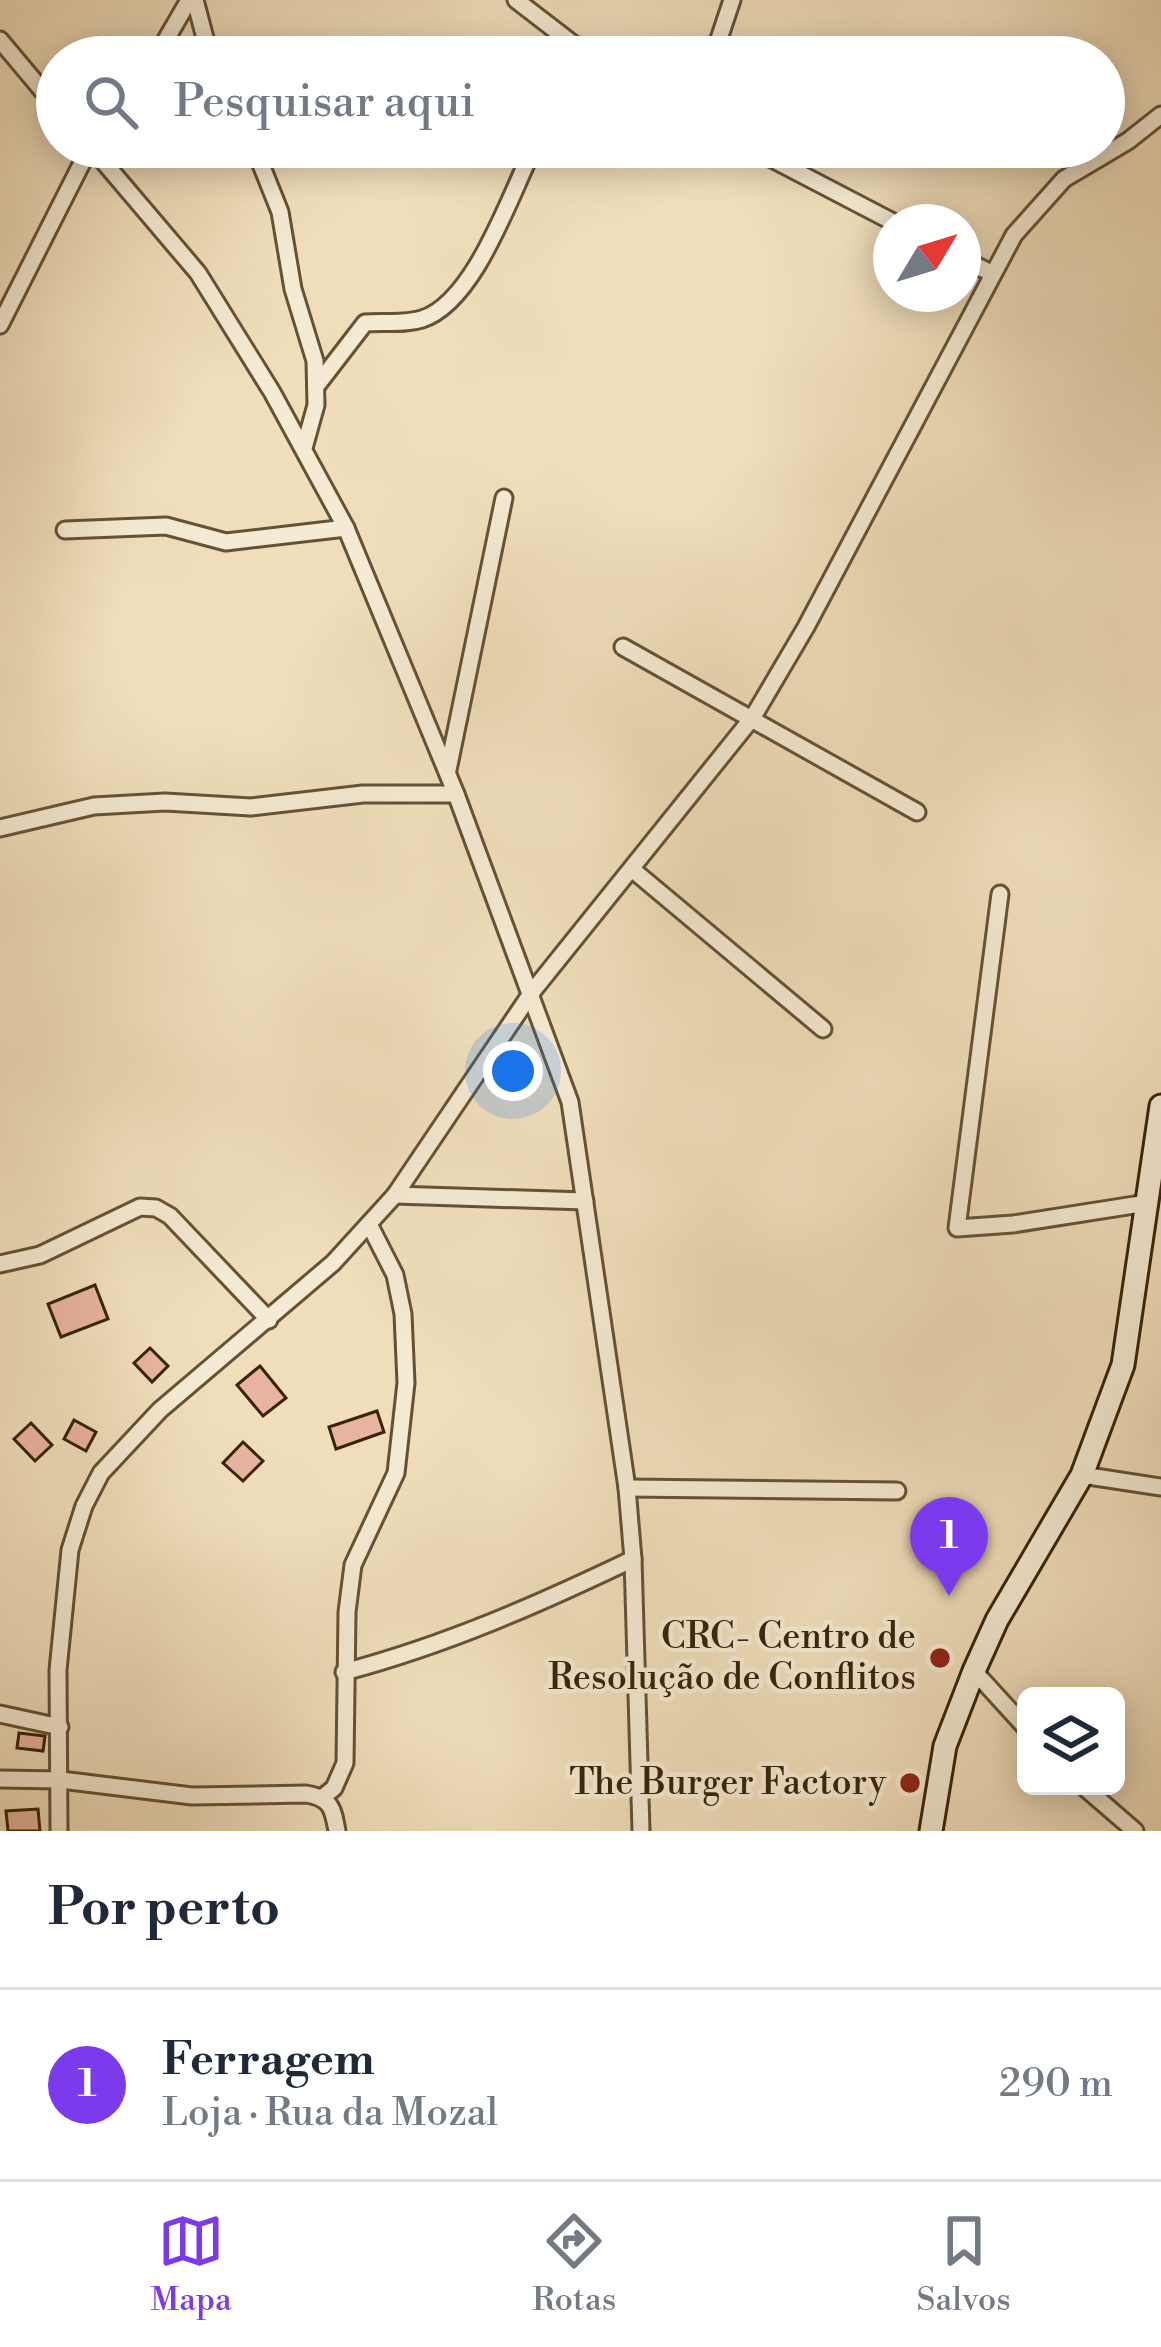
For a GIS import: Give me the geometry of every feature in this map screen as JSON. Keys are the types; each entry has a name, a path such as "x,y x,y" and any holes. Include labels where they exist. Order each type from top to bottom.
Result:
{"main road":[{"path":"931,1831 945,1746 974,1671 997,1620 1082,1475 1123,1365 1161,1106"}],"street":[{"path":"169,36 192,0"},
{"path":"192,0 203,36"},
{"path":"515,0 560,36"},
{"path":"720,36 732,0"},
{"path":"3,50 36,85"},
{"path":"1125,143 1161,115"},
{"path":"0,325 79,168"},
{"path":"108,168 198,273 304,448 346,528 457,794 570,1102 627,1488 640,1831"},
{"path":"262,168 280,212 293,289 318,384"},
{"path":"304,448 318,384 365,323 427,318 446,305 499,223 524,168"},
{"path":"789,168 873,212"},
{"path":"59,1831 58,1670 70,1550 100,1473 131,1437 269,1319 370,1226 395,1196 532,992 753,717 806,627 991,273 1014,235 1064,178 1081,168"},
{"path":"981,268 991,273"},
{"path":"447,773 503,498"},
{"path":"64,530 166,526 226,542 346,528"},
{"path":"623,647 917,812"},
{"path":"0,828 94,806 165,802 251,807 363,794 457,794"},
{"path":"632,870 823,1029"},
{"path":"1000,894 957,1228 1147,1203"},
{"path":"395,1196 585,1201"},
{"path":"0,1264 58,1248 140,1207 156,1208 170,1216 269,1319"},
{"path":"323,1797 341,1776 345,1762 344,1672 353,1565 396,1473 406,1383 403,1314 395,1275 370,1226"},
{"path":"1082,1475 1161,1486"},
{"path":"627,1488 897,1491"},
{"path":"344,1672 516,1614 633,1559"},
{"path":"974,1671 1017,1718"},
{"path":"0,1714 60,1727"},
{"path":"0,1780 62,1780 191,1796 323,1797 332,1807 337,1831"},
{"path":"1093,1795 1135,1831"}],"building":[{"path":"95,1285 108,1319 61,1337 48,1304"},
{"path":"150,1348 168,1366 152,1382 134,1363"},
{"path":"260,1366 286,1398 263,1416 237,1385"},
{"path":"377,1411 384,1432 336,1449 329,1427"},
{"path":"74,1420 96,1432 86,1451 64,1439"},
{"path":"31,1423 52,1445 35,1461 14,1439"},
{"path":"243,1442 263,1461 243,1481 223,1463"},
{"path":"19,1733 45,1736 43,1751 17,1748"},
{"path":"38,1809 40,1831 8,1831 6,1811"}],"place":[{"name":"Ferragem","path":"949,1596"},
{"name":"CRC- Centro de Resolução de Conflitos","path":"940,1658"},
{"name":"The Burger Factory","path":"910,1783"}]}
